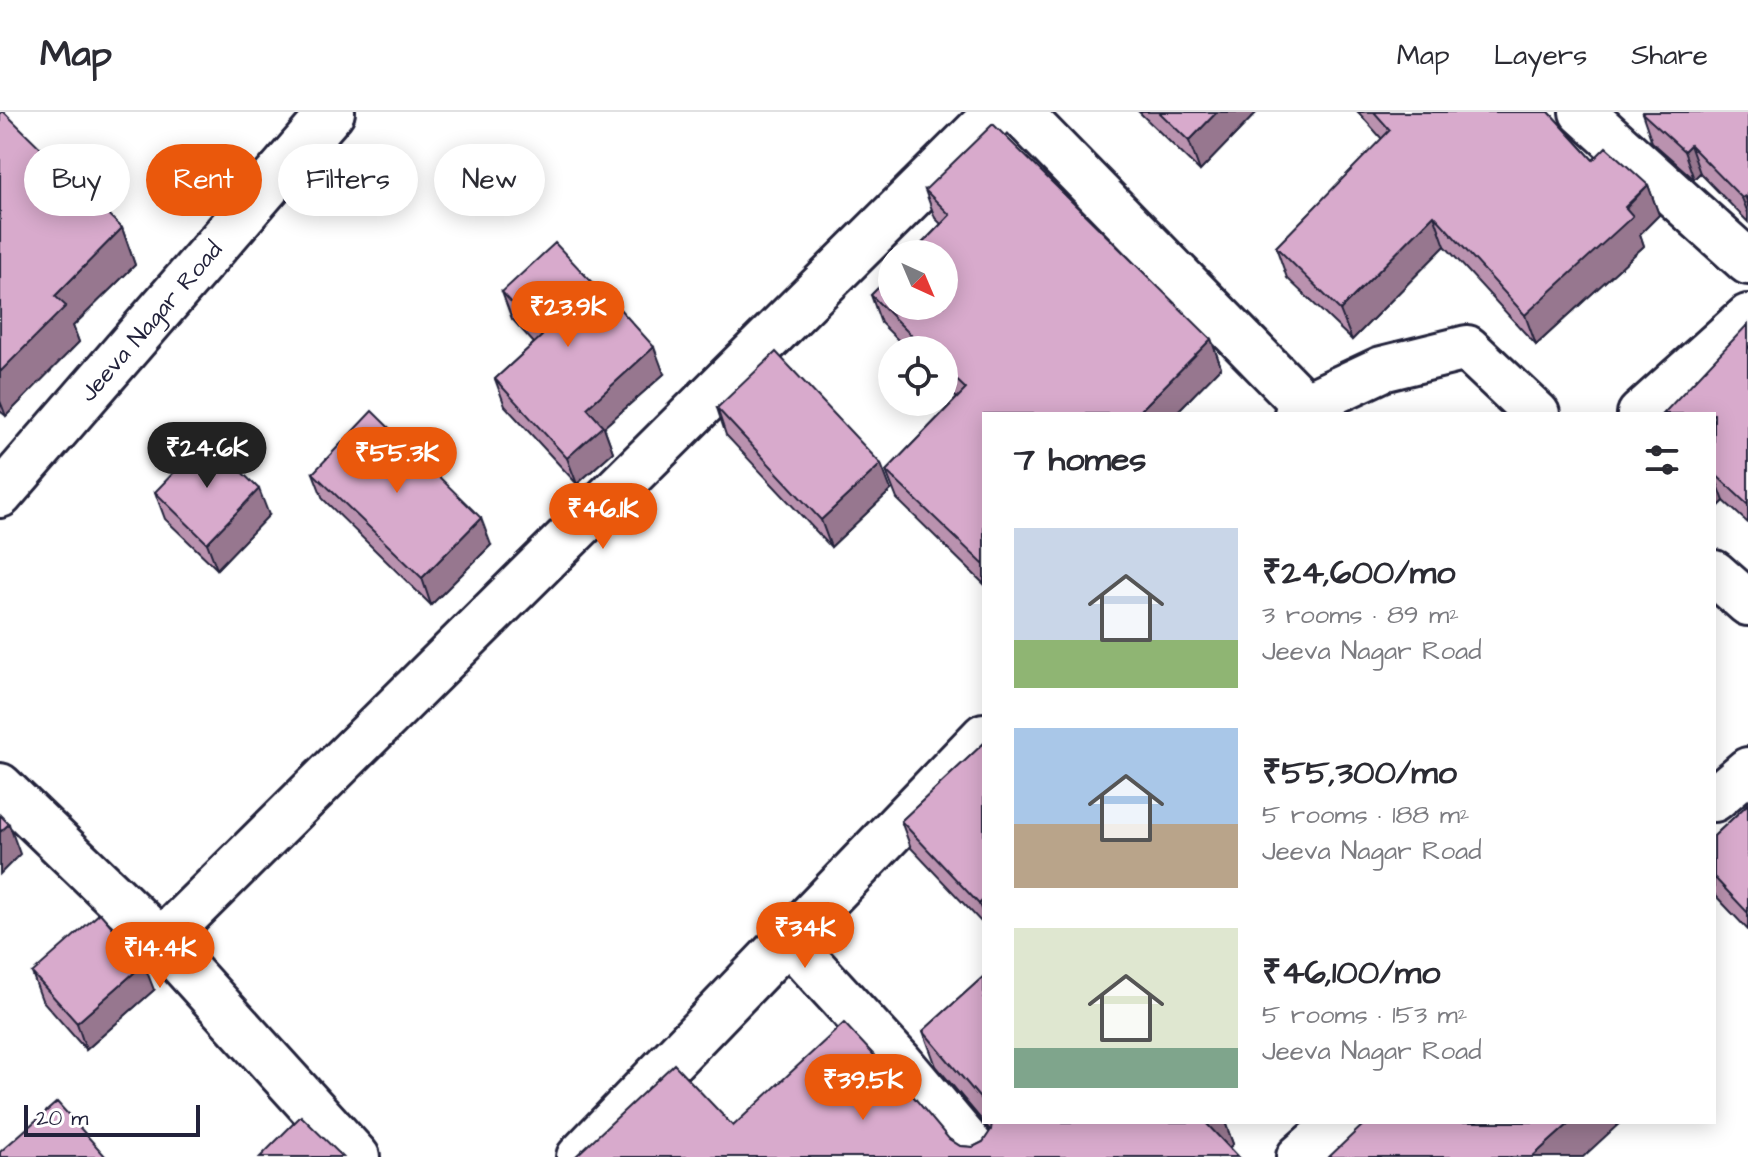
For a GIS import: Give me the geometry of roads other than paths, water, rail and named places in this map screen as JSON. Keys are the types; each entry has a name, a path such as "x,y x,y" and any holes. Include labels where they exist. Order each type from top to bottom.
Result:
{"street":[{"name":"Jeeva Nagar Road","path":"0,495 332,112"},
{"path":"161,941 997,112"},
{"path":"1019,112 1301,410 1382,369 1467,348 1535,412"},
{"path":"1582,112 1748,262"},
{"path":"1642,412 1748,317"},
{"path":"1716,575 1748,603"},
{"path":"579,1157 982,738"},
{"path":"1716,797 1748,770"},
{"path":"0,786 161,941 357,1157"},
{"path":"787,939 912,1052 980,1157"},
{"path":"1299,1157 1337,1124"}]}
